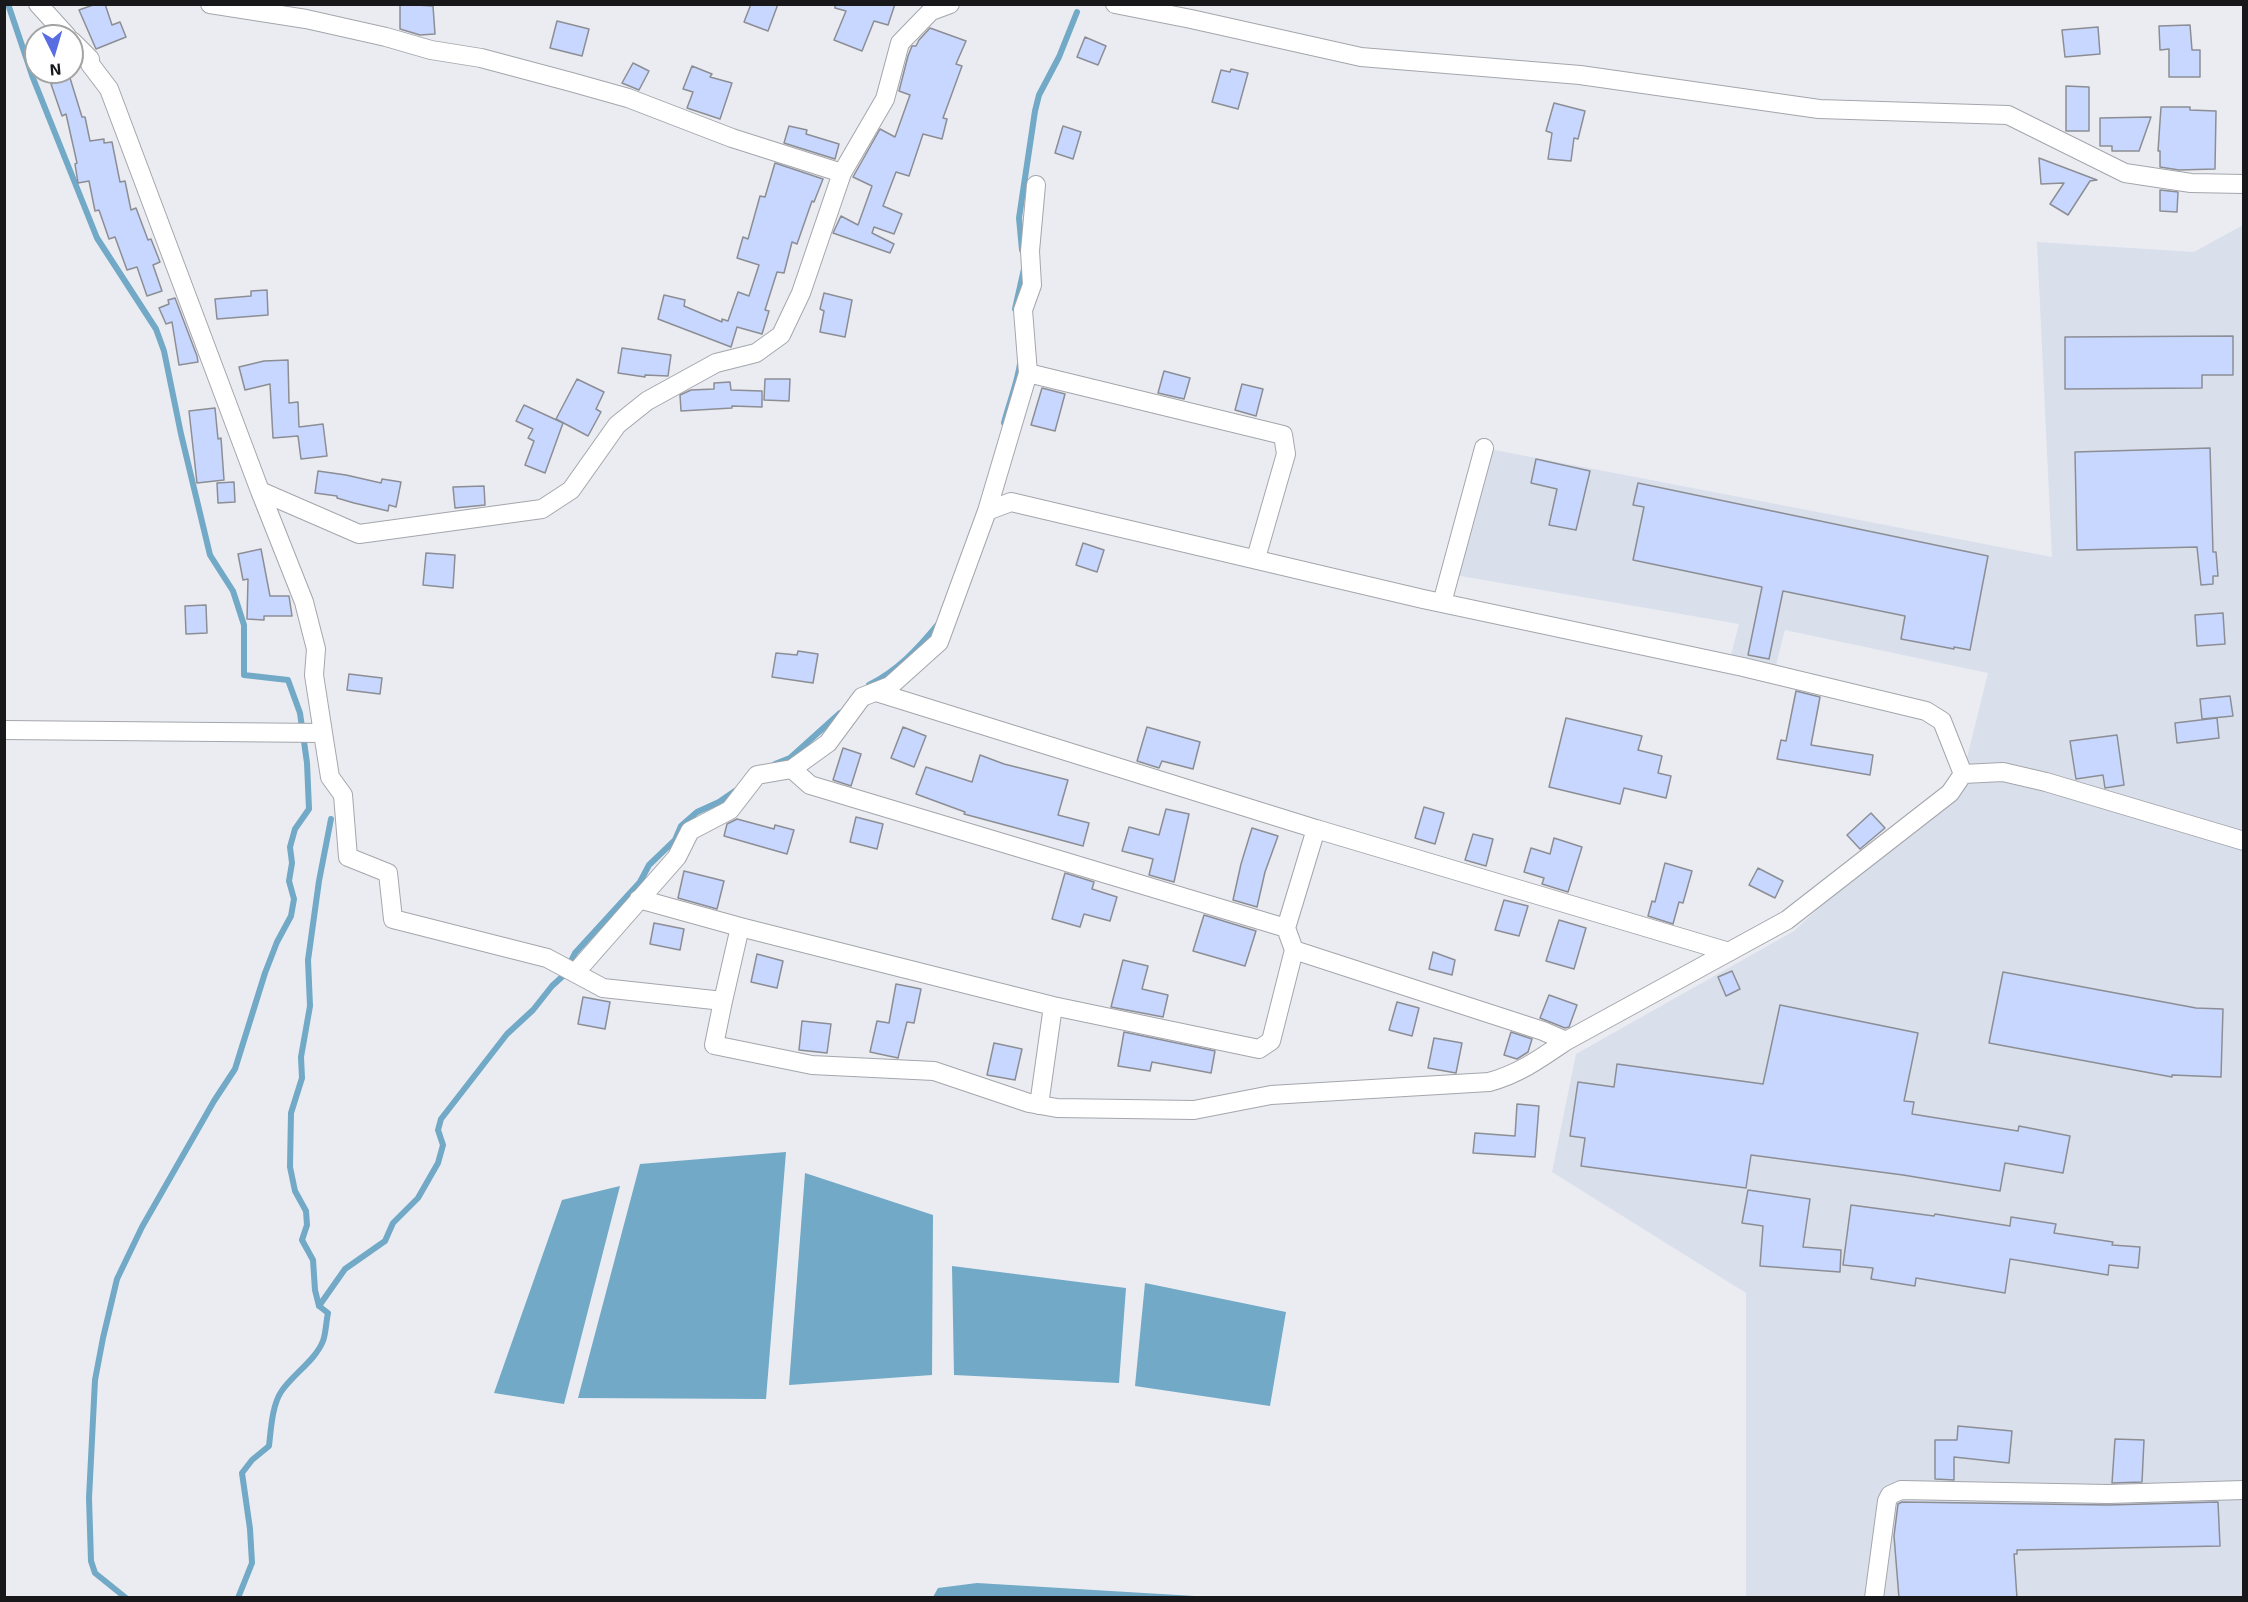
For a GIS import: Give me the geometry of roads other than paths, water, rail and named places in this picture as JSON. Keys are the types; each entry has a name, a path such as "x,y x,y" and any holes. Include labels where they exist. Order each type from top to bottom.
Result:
{"street":[{"path":"210,4 317,21 571,82 628,98 732,138 842,173"},
{"path":"260,491 359,534 542,509 571,490 617,425 647,401 716,363 756,353 781,335 801,292 842,173 885,99 900,43 931,11 950,4"},
{"path":"1114,4 1361,57 1580,75 1819,109 2008,115 2125,173 2191,183 2240,184"},
{"path":"43,6 57,24"},
{"path":"84,53 110,89 260,491 304,602 316,649 309,733 330,777 343,795 348,857 388,873 393,919 547,958 603,988 723,1001"},
{"path":"575,973 677,856 690,831 730,810 757,775 792,769 828,742 862,697 890,686 939,642 987,511 1028,374 1023,310 1032,285 1030,251 1036,185"},
{"path":"1028,374 1283,435 1286,454 1256,558"},
{"path":"1442,603 1484,448"},
{"path":"987,511 1011,502 1442,603 1743,667 1926,711 1942,722 1963,774"},
{"path":"876,692 1316,829 1729,952"},
{"path":"4,730 309,733"},
{"path":"792,769 810,785 1286,928"},
{"path":"1963,774 2003,772 2046,782 2244,841"},
{"path":"740,927 714,1045 812,1065 934,1071 1039,1105 1057,1108 1194,1110 1271,1095 1489,1082 1508,1077 1536,1062 1566,1041 1787,920 1950,793 1963,774"},
{"path":"639,899 740,927 1053,1005 1259,1049 1271,1041 1294,950 1286,928 1316,829"},
{"path":"1294,950 1543,1031 1566,1041"},
{"path":"1039,1105 1053,1005"},
{"path":"1874,1598 1887,1501 1890,1495 1901,1490 2108,1494 2244,1490"}],"water":[{"path":"786,1152 766,1399 578,1398 640,1164"},
{"path":"805,1173 933,1215 932,1375 789,1385"},
{"path":"620,1186 564,1404 494,1393 562,1200"},
{"path":"952,1266 1126,1288 1119,1383 954,1375"},
{"path":"1145,1283 1286,1312 1270,1406 1135,1386"},
{"path":"977,1583 1211,1597 933,1597 938,1588"}],"waterway":[{"path":"8,4 33,78 97,238 156,329 164,351 210,555 233,591 244,625 244,675 288,680 300,713 307,763 309,809 295,829 290,847 292,863 289,881 294,899 291,916 277,942 265,973 235,1069 214,1101 142,1227 117,1279 103,1338 95,1380 89,1498 91,1561 95,1573 126,1598"},
{"path":"1022,250 1019,218 1035,111 1039,95 1059,57 1077,12"},
{"path":"1015,309 1024,269"},
{"path":"1004,423 1020,364"},
{"path":"869,685 889,673 907,658 939,623"},
{"path":"775,764 790,758 840,713"},
{"path":"238,1598 252,1563 242,1473 252,1460 269,1446 274,1411 281,1392 315,1355 323,1341 328,1313 319,1306 345,1269 385,1241 393,1223 418,1198 438,1163 443,1145 438,1130 441,1119 507,1034 533,1010 564,975 575,953 640,882 649,865 675,840 681,826 697,812 719,802 735,791"},
{"path":"319,1306 315,1290 313,1260 302,1240 307,1225 306,1211 295,1191 290,1167 291,1113 302,1078 301,1057 310,1006 308,960 319,881 331,819"}]}
